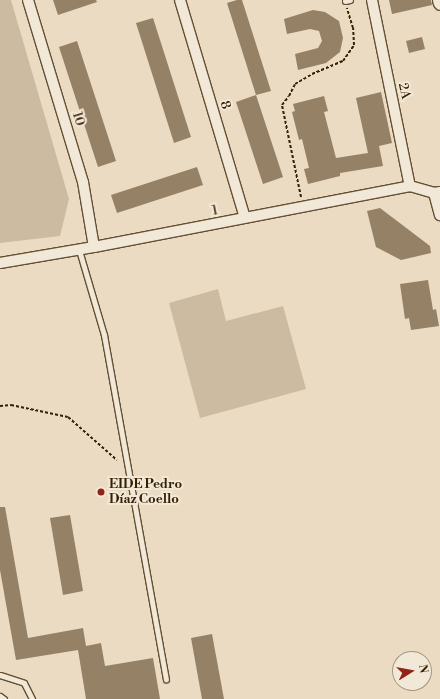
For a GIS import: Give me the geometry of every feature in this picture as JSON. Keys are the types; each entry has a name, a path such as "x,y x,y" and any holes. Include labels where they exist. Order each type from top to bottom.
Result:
{"street":[{"name":"10","path":"28,0 83,182 94,248"},
{"name":"8","path":"180,0 245,218"},
{"name":"2A","path":"372,0 410,186"},
{"name":"1","path":"0,263 94,248 410,186 437,193 440,215"}],"lane":[{"path":"79,250 104,335 166,680"},
{"path":"0,675 24,684 32,699"},
{"path":"0,696 4,699"}],"path":[{"path":"304,207 282,105 289,96 295,84 312,74 344,62 354,45 353,28 348,0"},
{"path":"0,406 11,404 68,417 129,470"}],"shaded area":[{"path":"0,0 11,0 69,199 60,236 0,243"},
{"path":"218,289 226,321 283,306 306,389 200,418 169,303"}],"building":[{"path":"53,0 96,0 97,2 58,15"},
{"path":"242,0 271,91 256,95 227,3"},
{"path":"389,0 431,0 432,5 392,14"},
{"path":"313,10 325,12 339,21 343,38 340,52 326,63 298,70 295,54 318,48 322,41 319,31 310,29 287,34 284,19"},
{"path":"153,18 191,137 174,143 136,23"},
{"path":"422,37 425,49 409,53 406,41"},
{"path":"77,41 116,161 98,167 59,47"},
{"path":"381,92 392,143 379,146 383,166 340,173 340,176 308,184 304,169 309,168 302,139 299,140 292,112 295,111 293,104 324,96 328,111 324,112 336,158 368,153 356,98"},
{"path":"256,95 283,177 263,184 236,102"},
{"path":"197,167 203,185 117,213 111,195"},
{"path":"380,208 430,246 431,253 401,260 376,247 367,211"},
{"path":"428,280 433,310 436,309 439,326 411,330 409,318 405,319 400,284"},
{"path":"0,507 5,507 28,638 83,628 86,646 101,643 105,666 153,658 160,699 86,699 78,650 16,660 0,570"},
{"path":"70,515 83,591 63,595 50,518"},
{"path":"212,634 224,699 202,699 191,638"}],"place":[{"name":"EIDE Pedro Díaz Coello","path":"101,492"}]}
